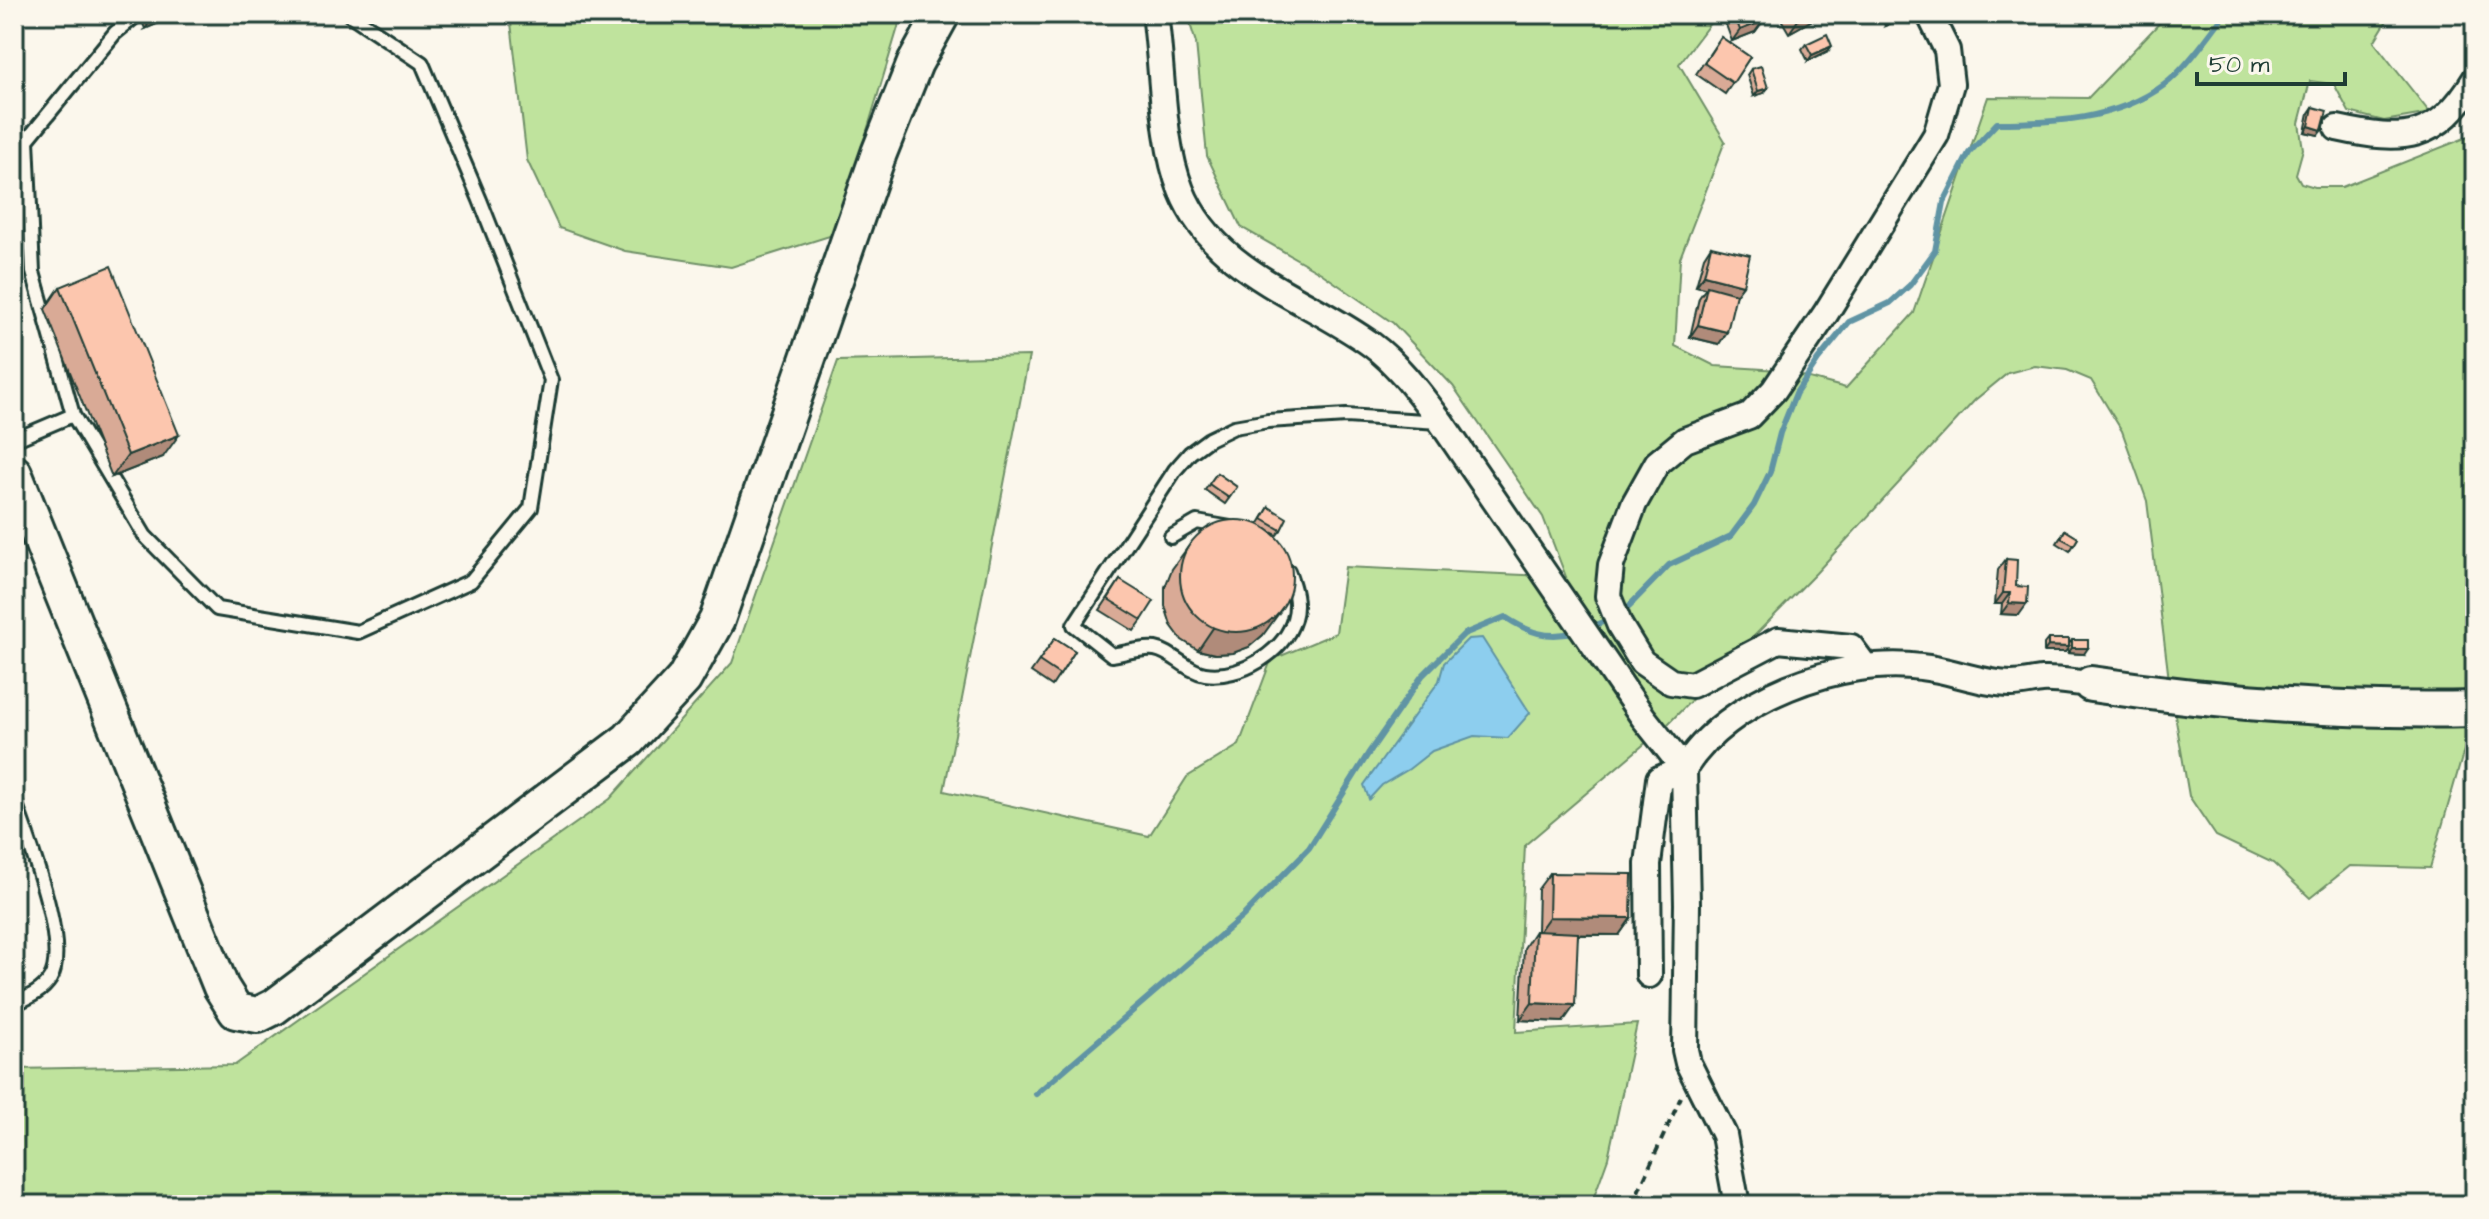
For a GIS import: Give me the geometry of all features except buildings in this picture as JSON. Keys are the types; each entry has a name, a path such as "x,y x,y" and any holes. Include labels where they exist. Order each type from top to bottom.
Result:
{"street":[{"path":"14,473 221,987 236,1011 258,1015 274,1007 628,740 684,679 717,620 879,153 915,63 942,14"},
{"path":"1155,14 1175,168 1181,190 1202,227 1217,246 1252,274 1375,347 1415,389 1441,422 1643,717 1684,769"},
{"path":"1865,666 1851,647 1778,640 1692,685 1671,682 1642,662 1620,626 1608,596 1611,565 1634,504 1657,463 1685,440 1749,416 1774,390 1826,313 1936,135 1951,84 1947,50 1929,14"},
{"path":"2337,128 2371,136 2397,137 2424,130 2444,121 2475,79"},
{"path":"1737,1205 1724,1135 1692,1073 1685,1050 1687,904 1684,769 1695,750 1711,734 1790,684 1865,666 1921,667 2011,684 2046,680 2275,706 2406,711 2475,709"},
{"path":"1649,975 1648,864 1659,779 1684,769"}],"lane":[{"path":"138,14 115,33 27,140 33,272 73,415 145,536 217,609 358,632 471,581 531,508 551,380 422,63 349,14"},
{"path":"14,440 73,415"},
{"path":"1282,558 1296,595 1294,618 1285,639 1246,667 1223,674 1203,674 1155,649 1112,655 1074,625 1175,470 1190,453 1209,439 1234,427 1268,421 1346,416 1441,422"},
{"path":"1171,537 1197,522 1227,526 1241,532"},
{"path":"14,798 52,919 55,954 51,978 35,994 14,1004"}],"path":[{"path":"1632,1205 1692,1073"}],"green space":[{"path":"510,14 902,14 836,234 731,267 625,251 559,228 527,160"},
{"path":"1187,14 1717,14 1679,64 1725,141 1680,258 1675,346 1715,366 1780,370 1846,388 1914,313 1988,97 2088,98 2168,14 2391,14 2374,42 2430,113 2384,121 2349,112 2334,84 2310,81 2299,123 2303,149 2296,174 2301,183 2315,187 2342,187 2475,134 2475,712 2430,868 2350,866 2310,898 2273,863 2216,836 2189,796 2169,680 2147,501 2122,431 2091,380 2067,370 2035,366 2008,373 1975,400 1816,573 1668,724 1525,845 1516,1032 1637,1024 1608,1158 1591,1205 14,1205 14,1069 235,1065 610,799 732,663 838,361 1029,356 944,791 1149,836 1187,777 1239,745 1271,660 1336,633 1345,567 1566,577 1543,517 1453,386 1393,323 1321,273 1241,227 1207,156 1196,43"}],"water":[{"path":"1482,638 1530,713 1508,738 1474,736 1432,751 1382,785 1369,799 1364,785 1439,681 1444,663 1468,639"}],"waterway":[{"path":"1629,606 1669,565 1731,536 1754,505 1770,472 1780,433 1796,393 1849,322 1890,303 1910,285 1935,251 1944,202 1969,153 1997,123 2084,117 2126,106 2146,97 2180,71 2225,14"},
{"path":"1036,1094 1243,916 1309,848 1422,676 1464,634 1505,617 1522,627 1547,635 1575,632"},
{"path":"1590,627 1613,618"}]}
